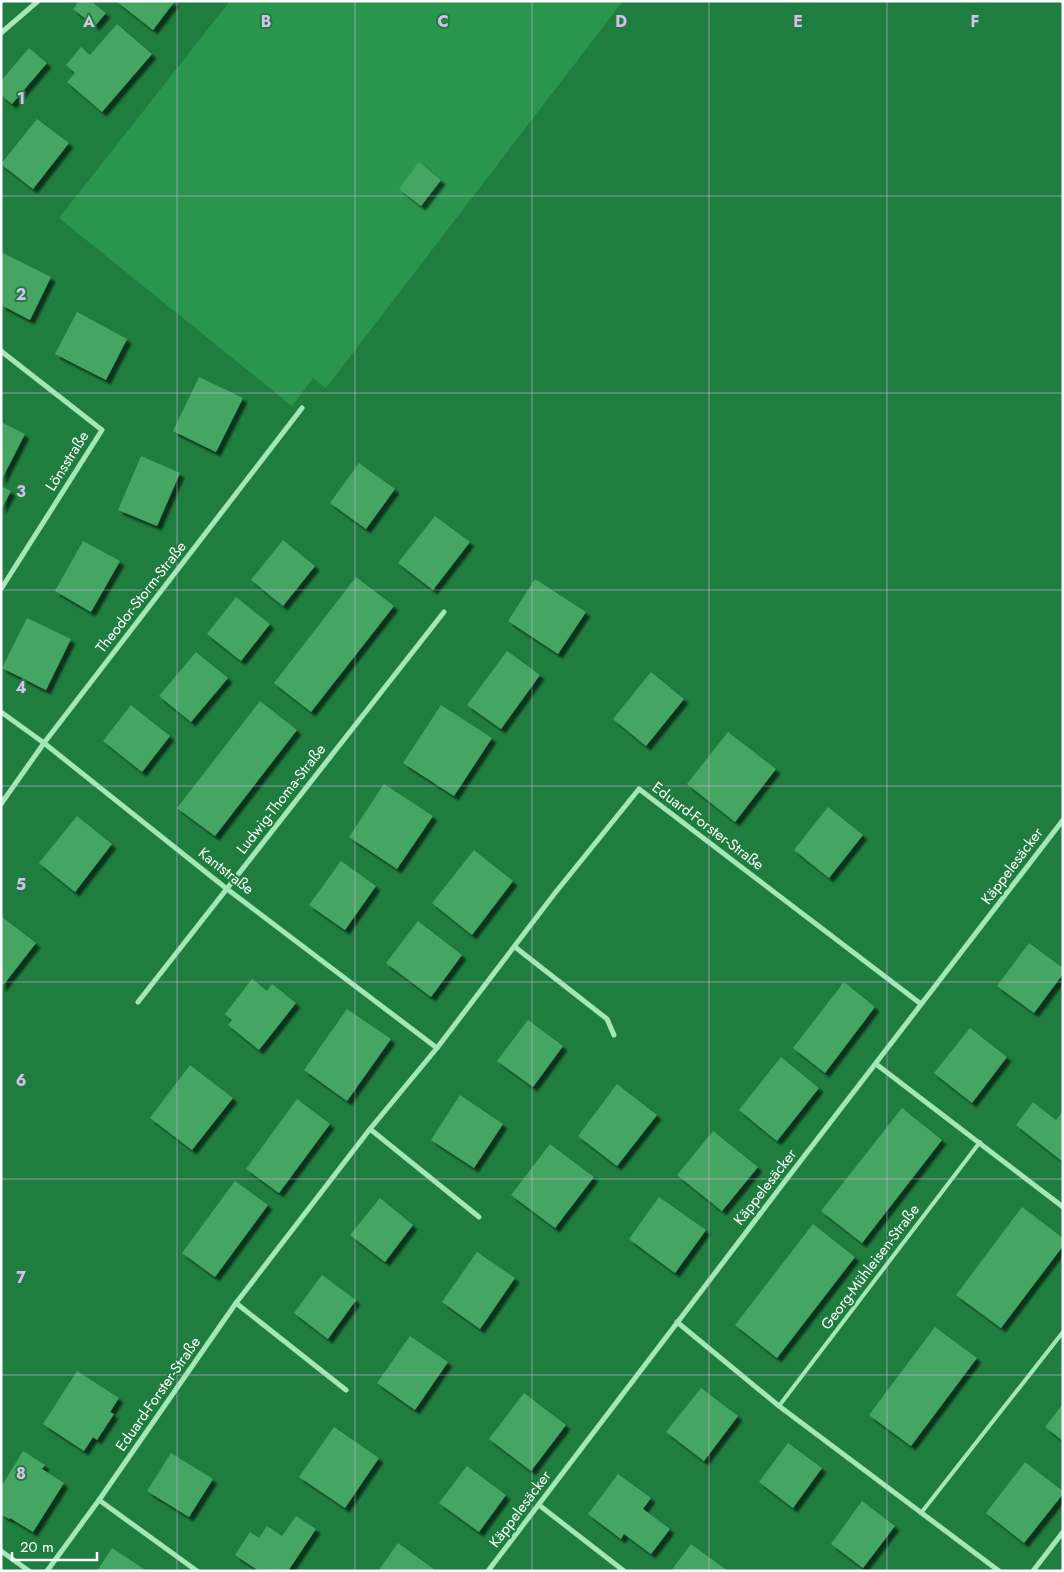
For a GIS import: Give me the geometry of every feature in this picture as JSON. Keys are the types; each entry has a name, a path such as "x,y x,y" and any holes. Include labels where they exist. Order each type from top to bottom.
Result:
{"street":[{"path":"1,33 38,1"},
{"name":"Lönsstraße","path":"1,351 102,430 1,589"},
{"name":"Theodor-Storm-Straße","path":"1,804 44,743 302,408"},
{"name":"Ludwig-Thoma-Straße","path":"138,1002 444,612"},
{"name":"Kantstraße","path":"1,712 44,743 227,888 437,1048"},
{"name":"Eduard-Forster-Straße","path":"48,1571 236,1303 370,1129 437,1048 555,893 639,789 921,1004"},
{"name":"Käppelesäcker","path":"488,1571 1063,820"},
{"path":"515,947 608,1018 614,1035"},
{"path":"876,1064 1063,1207"},
{"path":"370,1129 479,1217"},
{"path":"236,1303 346,1390"},
{"path":"677,1322 779,1406 999,1571"},
{"path":"99,1500 197,1571"},
{"path":"539,1505 624,1571"},
{"path":"1033,1571 1062,1533"},
{"path":"1,1552 29,1571"}],"lane":[{"name":"Georg-Mühleisen-Straße","path":"779,1406 980,1142"},
{"path":"921,1513 1063,1332"}],"green space":[{"path":"230,1 623,1 326,388 313,378 292,406 59,218"}],"building":[{"path":"79,1 91,1 106,13 95,26 73,9"},
{"path":"116,1 175,1 153,30"},
{"path":"117,24 152,54 102,112 67,82 75,73 66,65 81,47 90,55"},
{"path":"29,48 47,63 12,104 1,95 1,81"},
{"path":"37,119 69,143 33,189 1,164"},
{"path":"419,162 441,180 421,206 399,189"},
{"path":"1,252 51,277 30,320 1,305"},
{"path":"77,312 127,339 106,380 55,354"},
{"path":"199,377 243,398 216,452 173,431"},
{"path":"1,422 25,434 1,481"},
{"path":"141,456 180,473 157,526 118,510"},
{"path":"359,463 395,489 366,529 330,503"},
{"path":"1,486 11,491 1,510"},
{"path":"435,516 470,542 433,590 398,563"},
{"path":"283,540 315,566 283,606 251,580"},
{"path":"83,541 120,561 91,612 55,591"},
{"path":"356,577 394,606 311,712 274,683"},
{"path":"535,579 586,612 558,654 508,621"},
{"path":"236,597 270,624 241,661 207,634"},
{"path":"27,618 71,639 46,690 2,668"},
{"path":"507,651 540,675 501,729 467,705"},
{"path":"196,652 228,678 191,722 159,696"},
{"path":"651,672 684,699 646,746 613,719"},
{"path":"260,701 297,730 215,836 177,808"},
{"path":"131,705 170,736 142,772 103,741"},
{"path":"441,705 492,738 454,796 403,763"},
{"path":"728,732 776,769 735,822 687,784"},
{"path":"384,784 433,816 397,869 349,837"},
{"path":"828,807 863,835 829,878 794,850"},
{"path":"77,816 112,844 75,892 39,863"},
{"path":"474,850 513,881 472,935 432,903"},
{"path":"341,861 376,886 345,930 309,905"},
{"path":"1,916 36,943 1,988"},
{"path":"418,921 462,955 431,997 386,963"},
{"path":"1029,943 1063,968 1063,974 1034,1013 997,986"},
{"path":"252,979 267,991 272,984 296,1003 259,1050 228,1025 232,1020 225,1014"},
{"path":"844,982 875,1007 825,1073 793,1048"},
{"path":"347,1009 391,1039 347,1101 304,1070"},
{"path":"528,1020 563,1046 533,1087 497,1061"},
{"path":"970,1028 1007,1057 972,1103 934,1073"},
{"path":"781,1057 819,1088 777,1141 739,1110"},
{"path":"190,1065 233,1098 192,1150 150,1118"},
{"path":"617,1084 657,1115 617,1166 578,1136"},
{"path":"460,1095 503,1124 474,1168 431,1140"},
{"path":"297,1099 330,1124 279,1193 246,1169"},
{"path":"1033,1102 1056,1120 1063,1111 1063,1162 1016,1125"},
{"path":"902,1108 942,1140 862,1243 821,1211"},
{"path":"713,1131 758,1167 722,1211 677,1175"},
{"path":"550,1144 594,1177 555,1228 511,1195"},
{"path":"235,1181 268,1205 215,1277 182,1253"},
{"path":"659,1197 706,1230 675,1273 629,1239"},
{"path":"380,1198 413,1225 385,1262 350,1235"},
{"path":"1022,1207 1063,1238 1063,1246 1001,1328 956,1295"},
{"path":"813,1224 855,1257 777,1358 735,1325"},
{"path":"477,1252 515,1278 480,1329 442,1302"},
{"path":"322,1275 356,1300 328,1339 294,1313"},
{"path":"935,1327 977,1358 911,1446 869,1415"},
{"path":"410,1336 448,1362 415,1410 377,1383"},
{"path":"77,1371 119,1398 110,1412 114,1414 97,1440 93,1437 84,1451 43,1424"},
{"path":"701,1388 738,1416 704,1461 666,1432"},
{"path":"524,1393 566,1425 531,1471 489,1439"},
{"path":"1063,1404 1063,1441 1045,1427"},
{"path":"334,1427 379,1458 345,1508 299,1477"},
{"path":"788,1443 822,1468 793,1508 759,1482"},
{"path":"23,1451 45,1465 42,1469 64,1483 33,1532 1,1514 1,1487"},
{"path":"171,1453 213,1479 189,1517 147,1491"},
{"path":"1025,1462 1063,1491 1063,1494 1024,1543 986,1513"},
{"path":"467,1466 506,1495 479,1532 439,1503"},
{"path":"618,1474 651,1498 643,1509 670,1529 651,1554 624,1534 621,1539 588,1514"},
{"path":"862,1501 895,1526 863,1568 831,1544"},
{"path":"296,1516 316,1529 288,1571 259,1571 235,1555 250,1532 259,1538 267,1526 282,1536"},
{"path":"398,1543 435,1570 378,1571"},
{"path":"691,1544 728,1571 671,1571"},
{"path":"112,1548 147,1571 97,1571"}]}
